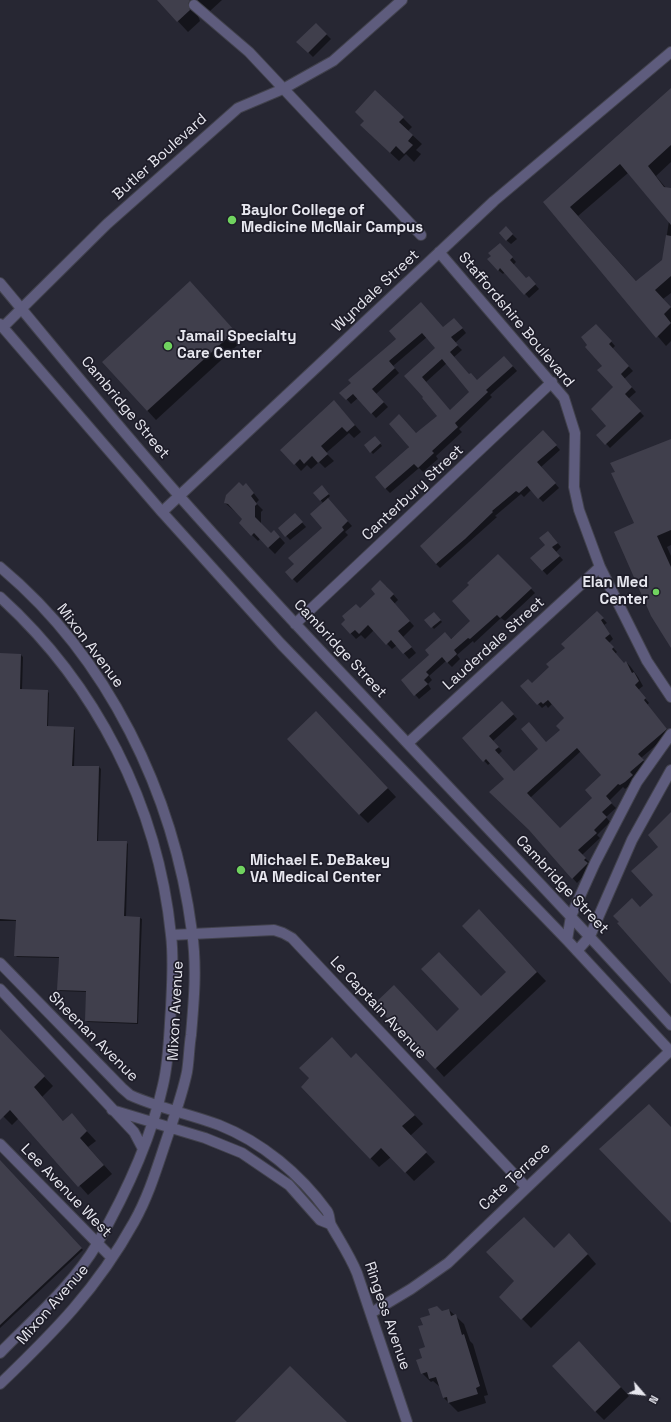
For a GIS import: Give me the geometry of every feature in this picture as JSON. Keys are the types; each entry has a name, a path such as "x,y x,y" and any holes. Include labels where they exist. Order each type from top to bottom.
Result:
{"street":[{"name":"Butler Boulevard","path":"1,326 107,224 238,108 283,89 333,61 359,40 402,0"},
{"path":"194,5 249,52 421,235"},
{"name":"Wyndale Street","path":"162,512 180,497 494,201 671,52"},
{"name":"Staffordshire Boulevard","path":"439,252 552,382 564,398 571,415 575,433 574,487 579,510 600,567 648,661 671,697"},
{"name":"Cambridge Street","path":"0,283 180,497 295,624 590,936 671,1025"},
{"path":"1,326 162,512 281,644 567,940 671,1051"},
{"name":"Canterbury Street","path":"295,624 552,382"},
{"name":"Mixon Avenue","path":"0,567 52,616 102,682 141,752 164,812 184,882 192,933 195,985 189,1058 184,1086 148,1192 133,1223 112,1258 86,1295 65,1320 0,1384"},
{"name":"Lauderdale Street","path":"408,743 600,567"},
{"name":"Mixon Avenue","path":"0,597 67,668 97,712 123,762 151,836 165,896 171,935 172,986 169,1049 159,1105 153,1123 122,1196 96,1244 80,1267 60,1291 0,1353"},
{"path":"567,940 571,916 595,863 637,782 671,734"},
{"path":"577,951 590,936 632,840 671,770"},
{"name":"Le Captain Avenue","path":"171,935 274,930 292,938 526,1187"},
{"name":"Sheenan Avenue","path":"0,963 122,1088 138,1099 176,1111"},
{"path":"18,982 2,991 134,1132 142,1149"},
{"name":"Cate Terrace","path":"371,1313 411,1290 448,1263 526,1187 671,1051"},
{"path":"112,1110 153,1123"},
{"name":"Ringess Avenue","path":"176,1111 220,1126 266,1151 286,1166 328,1213 330,1224 352,1260 371,1313 406,1422"},
{"name":"Ringess Avenue","path":"153,1123 227,1146 248,1156 289,1185 320,1220 330,1224"},
{"name":"Lee Avenue West","path":"0,1144 96,1244 112,1258"}],"building":[{"path":"157,0 190,0 188,4 190,10 177,22"},
{"path":"316,23 327,34 308,53 296,42"},
{"path":"671,88 671,145 648,166 664,187 671,188 671,225 620,164 570,207 636,281 662,260 666,235 671,236 671,276 655,290 671,307 664,314 671,323 656,338 543,202"},
{"path":"375,90 404,117 399,122 413,135 408,141 413,145 404,154 396,146 390,153 360,125 364,121 355,112"},
{"path":"506,226 513,234 506,241 499,233"},
{"path":"500,243 513,257 510,260 526,278 529,276 536,284 524,295 500,268 498,271 487,259 491,256 488,253"},
{"name":"Jamail Specialty Care Center","path":"190,281 235,331 147,411 102,362"},
{"path":"421,302 443,327 454,318 463,328 451,337 458,345 450,352 469,374 471,373 477,380 504,356 513,366 486,390 488,392 455,423 458,427 432,451 434,453 418,468 414,464 385,489 375,477 409,447 389,424 399,414 416,433 437,416 422,398 423,397 404,376 435,348 422,333 389,361 395,368 372,389 384,402 371,414 353,394 346,400 339,393 351,383 348,380 396,339 389,331","holes":["442,359 469,392 450,410 422,377"]},
{"path":"596,324 612,341 609,344 629,366 621,374 632,387 625,394 641,411 605,445 596,435 606,426 591,409 613,387 597,370 602,366 585,347 587,345 581,337"},
{"path":"334,400 355,425 347,432 342,427 321,446 328,454 318,463 312,456 304,464 300,459 294,465 280,450"},
{"path":"543,430 557,445 537,462 556,483 538,499 527,486 519,493 516,491 492,511 493,512 465,539 436,564 420,546"},
{"path":"375,436 381,443 370,453 364,445"},
{"path":"671,439 671,530 657,536 671,567 671,648 651,616 614,532 634,523 611,473 615,472 610,463"},
{"path":"239,482 243,486 246,483 254,493 251,496 257,504 255,506 255,517 271,533 274,530 280,537 268,548 254,533 251,536 239,523 242,519 228,504 224,503 226,495"},
{"path":"322,485 329,494 320,501 313,493"},
{"path":"328,498 348,521 342,527 344,530 292,580 285,572 294,564 288,558 322,528 310,514"},
{"path":"295,513 303,522 285,537 278,528"},
{"path":"548,531 558,543 552,547 560,556 542,571 530,558 545,545 539,538"},
{"path":"498,554 532,588 500,618 497,615 470,639 468,638 454,650 457,654 447,663 442,657 426,672 429,675 424,680 428,684 414,696 401,680 429,655 425,650 445,632 451,639 470,621 452,601 469,585 467,583"},
{"path":"380,580 394,594 390,598 410,621 398,631 412,647 403,654 391,640 386,645 368,625 359,634 355,630 350,634 341,624 345,620 342,616 356,604 360,608 375,594 371,589"},
{"path":"597,611 604,618 601,620 610,634 605,638 614,647 612,649 624,663 626,661 632,673 634,672 639,681 635,685 646,698 644,700 667,729 638,754 644,760 630,772 633,775 620,785 618,784 606,796 612,803 602,812 607,817 594,830 597,833 578,850 586,858 584,860 588,863 572,879 528,829 489,792 504,779 486,759 483,762 462,738 502,701 514,714 489,736 499,747 495,750 514,771 538,749 521,729 529,722 546,742 560,730 556,726 564,718 548,700 543,704 541,702 537,705 520,686 528,679 532,683 549,667 546,664 565,648 561,644","holes":["577,748 601,775 585,790 592,798 560,828 527,793"]},
{"path":"434,612 441,620 431,628 424,620"},
{"path":"0,653 21,654 20,689 48,690 47,726 74,727 72,766 99,766 97,841 127,841 124,916 140,917 137,1023 85,1021 86,991 57,990 59,957 14,956 16,920 0,919"},
{"path":"316,711 388,788 359,815 287,739"},
{"path":"671,812 671,984 617,923 619,922 613,916 632,898 640,907 653,895 631,871 658,847 648,835"},
{"path":"479,909 537,972 435,1069 374,1004 394,985 437,1031 459,1009 421,969 439,952 481,996 506,972 462,926"},
{"path":"0,1029 45,1076 34,1087 63,1121 72,1113 87,1131 80,1138 104,1165 78,1187 10,1110 0,1120"},
{"path":"332,1037 351,1058 356,1053 415,1115 402,1126 427,1152 405,1173 381,1148 370,1159 301,1087 309,1078 299,1068"},
{"path":"649,1104 671,1127 671,1223 599,1149"},
{"path":"0,1160 82,1248 0,1325"},
{"path":"524,1217 554,1248 569,1233 588,1254 521,1320 499,1297 514,1281 486,1252"},
{"path":"437,1306 442,1311 449,1309 451,1316 456,1314 462,1335 464,1334 480,1386 476,1388 478,1394 448,1403 447,1397 443,1398 436,1377 429,1379 427,1372 421,1374 416,1360 422,1358 419,1349 425,1347 418,1326 423,1325 420,1318 430,1315 428,1309"},
{"path":"579,1341 621,1387 595,1412 552,1366"},
{"path":"290,1366 347,1422 235,1422"}],"place":[{"name":"Baylor College of Medicine McNair Campus","path":"232,220"},
{"name":"Jamail Specialty Care Center","path":"168,346"},
{"name":"Elan Med Center","path":"656,592"},
{"name":"Michael E. DeBakey VA Medical Center","path":"241,870"}]}
